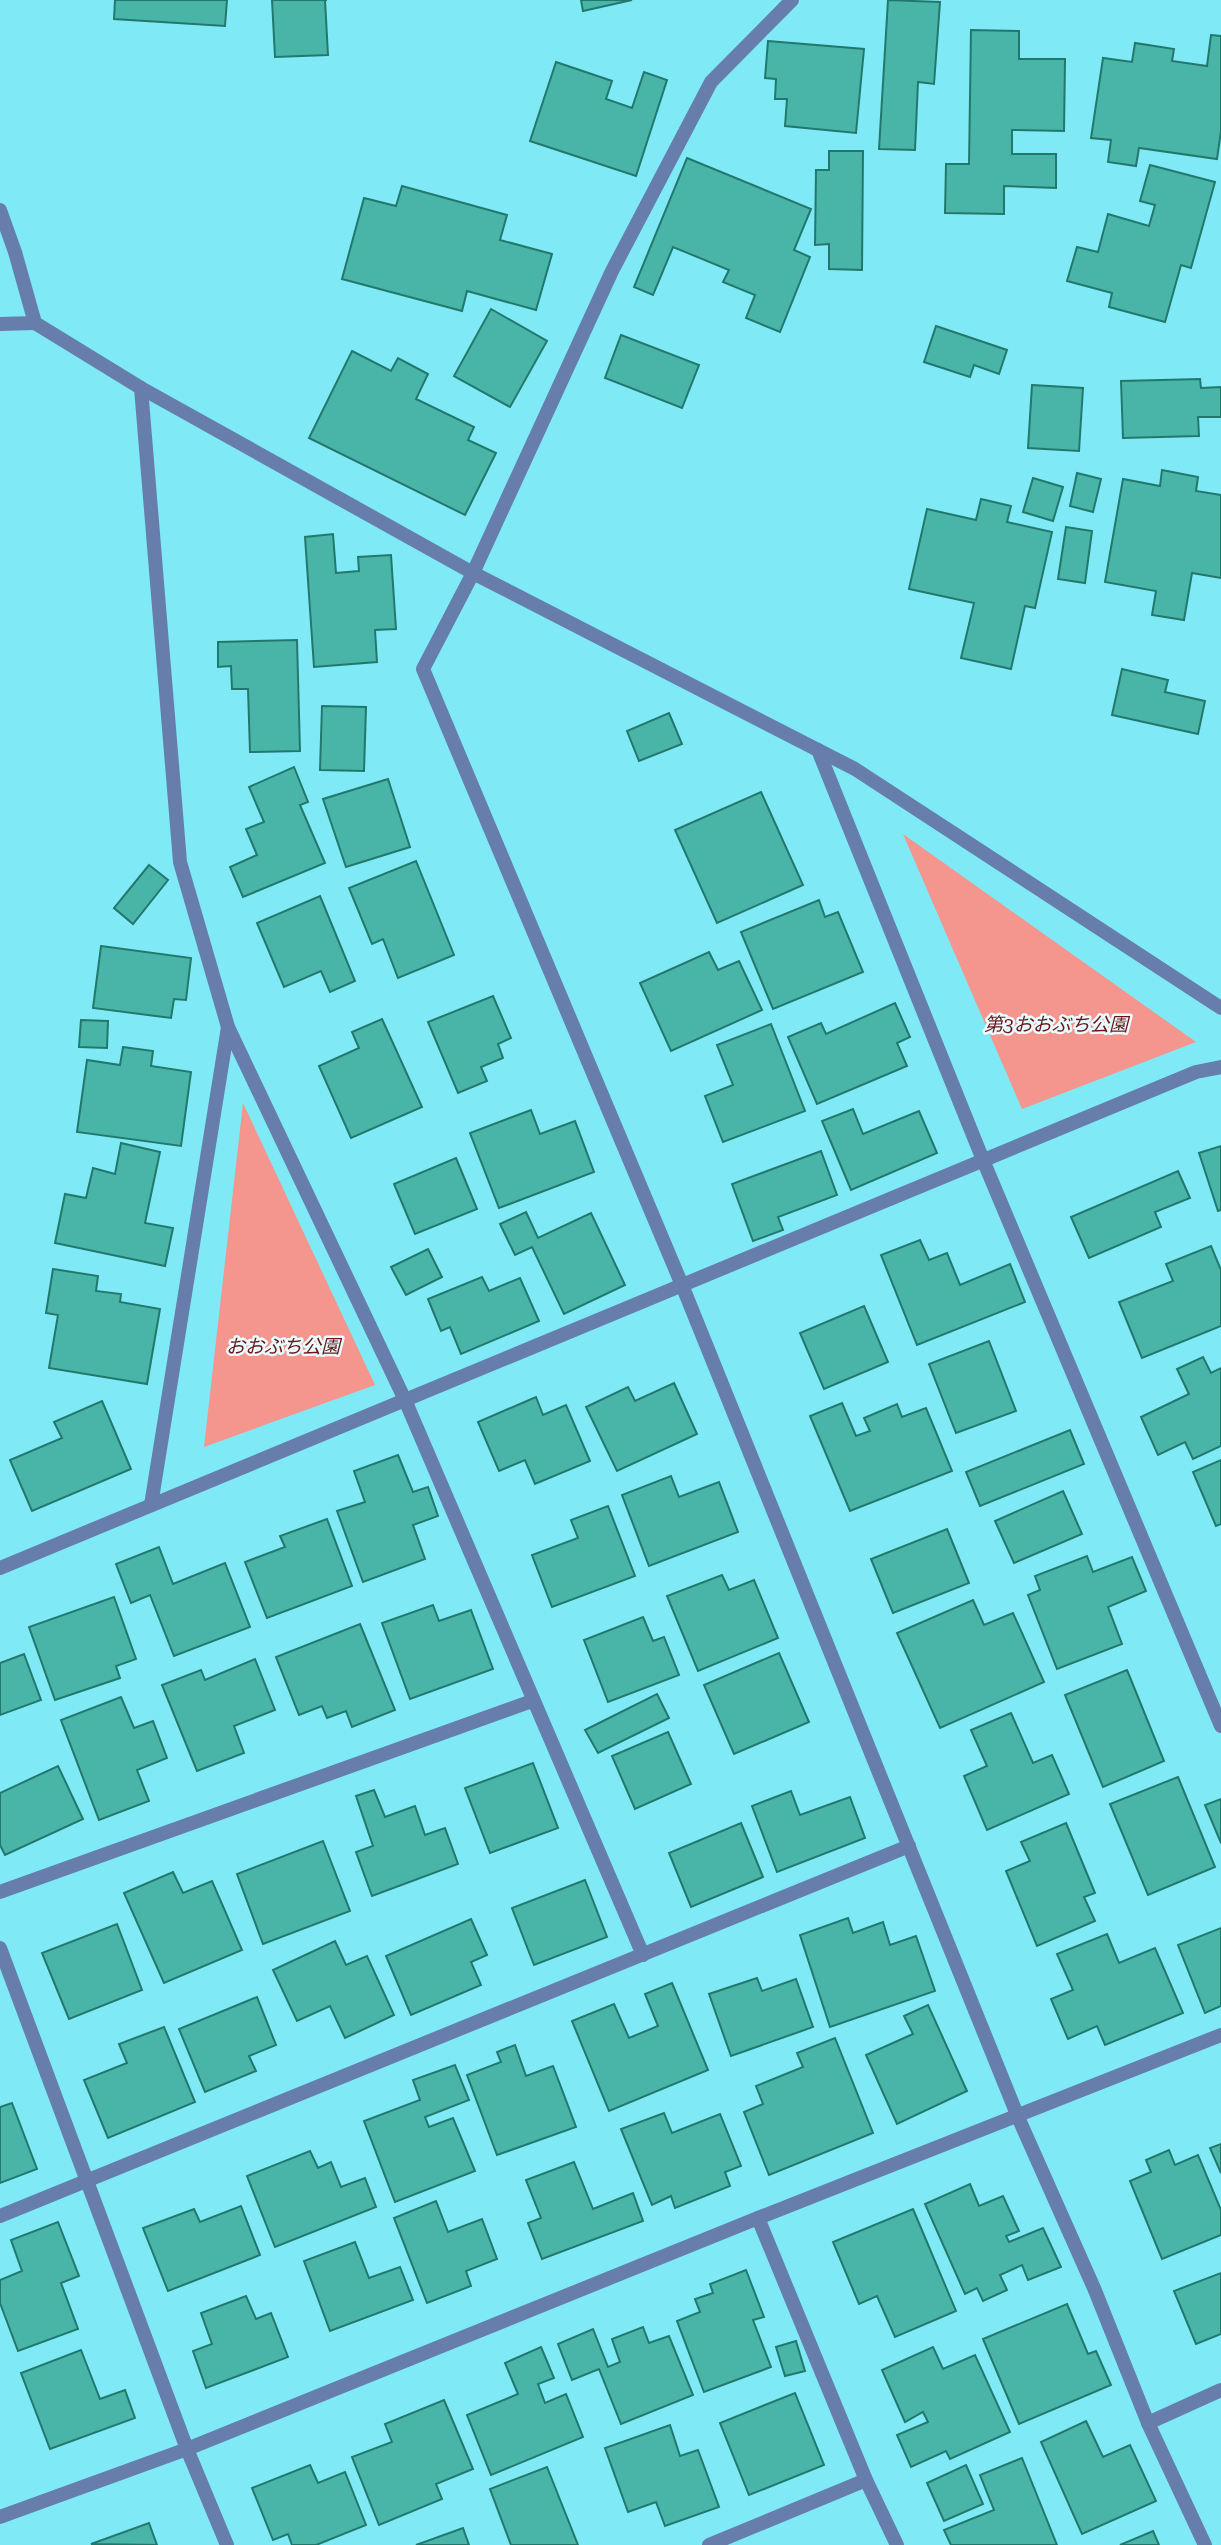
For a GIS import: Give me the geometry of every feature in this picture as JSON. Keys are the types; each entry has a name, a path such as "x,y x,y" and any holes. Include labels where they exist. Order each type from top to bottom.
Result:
{"street":[{"path":"792,0 711,82 612,271 473,573 423,669 682,1285 1018,2117 1094,2288 1148,2423 1205,2545"},
{"path":"0,210 35,323"},
{"path":"0,324 35,323 141,388 473,573 855,769 1221,1008"},
{"path":"141,388 180,862 228,1027 405,1400 643,1955"},
{"path":"818,750 983,1160 1221,1726"},
{"path":"151,1505 228,1027"},
{"path":"0,1568 1196,1072 1221,1067"},
{"path":"0,1892 532,1701"},
{"path":"0,2216 909,1846"},
{"path":"0,1948 187,2449 227,2545"},
{"path":"0,2517 187,2449 758,2218 1221,2035"},
{"path":"758,2218 866,2480 897,2545"},
{"path":"1148,2423 1221,2390"},
{"path":"709,2545 866,2480"}],"green space":[{"name":"第3おおぶち公園","path":"903,834 1196,1042 1022,1109"},
{"name":"おおぶち公園","path":"243,1103 375,1385 204,1447"}],"building":[{"path":"115,0 227,0 225,26 114,19"},
{"path":"272,0 325,0 328,55 275,57"},
{"path":"581,0 632,0 583,11"},
{"path":"888,0 940,2 934,84 918,82 915,150 879,149"},
{"path":"971,30 1019,31 1019,59 1065,59 1064,131 1012,130 1012,154 1056,154 1056,188 1004,186 1004,214 945,213 946,164 969,164"},
{"path":"1211,35 1221,36 1221,131 1217,159 1139,148 1136,166 1108,162 1111,140 1091,138 1103,58 1132,62 1135,43 1174,49 1172,61 1207,66"},
{"path":"768,41 864,49 856,133 785,126 787,99 775,99 776,79 765,78"},
{"path":"556,62 612,81 606,99 632,108 644,72 667,80 636,176 530,141"},
{"path":"829,151 863,151 862,270 829,269 829,244 815,245 816,170 829,170"},
{"path":"687,158 811,209 794,250 810,257 780,332 746,318 755,295 723,282 729,270 673,247 653,295 634,287"},
{"path":"1150,165 1215,182 1191,268 1181,265 1165,322 1109,307 1112,293 1067,281 1077,247 1098,252 1108,214 1149,226 1155,205 1140,201"},
{"path":"402,186 507,215 500,240 552,254 536,310 467,291 462,311 342,279 364,198 396,206"},
{"path":"491,309 547,341 510,407 454,376"},
{"path":"936,326 1007,350 999,374 974,365 970,377 924,362"},
{"path":"621,335 699,365 682,408 605,378"},
{"path":"352,351 391,371 398,358 428,374 416,399 474,427 468,440 496,453 465,515 309,438"},
{"path":"1200,379 1201,388 1221,387 1221,417 1198,417 1199,436 1123,438 1121,381"},
{"path":"1032,385 1083,388 1079,451 1028,448"},
{"path":"1162,470 1198,477 1196,491 1221,495 1221,578 1192,573 1184,620 1152,615 1156,591 1105,582 1123,479 1160,486"},
{"path":"1077,473 1101,479 1093,512 1070,506"},
{"path":"1033,478 1063,487 1053,521 1023,512"},
{"path":"981,499 1011,506 1007,522 1052,532 1035,608 1025,606 1011,669 961,658 974,603 909,589 927,509 976,520"},
{"path":"1066,527 1092,531 1085,583 1058,579"},
{"path":"333,534 336,573 359,571 358,557 391,555 396,629 375,630 377,662 314,667 305,537"},
{"path":"297,640 300,751 250,752 248,689 232,689 231,666 218,667 218,642"},
{"path":"1122,669 1168,680 1165,692 1205,701 1198,734 1112,715"},
{"path":"322,706 366,707 364,771 320,770"},
{"path":"669,713 682,744 639,761 627,731"},
{"path":"294,767 308,802 300,805 325,863 243,897 230,867 257,855 246,829 264,822 249,787"},
{"path":"388,779 410,847 346,867 323,799"},
{"path":"761,792 803,885 717,923 675,830"},
{"path":"416,861 454,955 398,978 383,939 372,944 349,888"},
{"path":"149,865 168,880 133,924 114,908"},
{"path":"320,896 355,981 330,992 321,971 284,987 257,923"},
{"path":"819,900 825,917 838,912 863,972 773,1009 741,932"},
{"path":"101,946 191,958 186,1000 174,999 171,1018 93,1008"},
{"path":"709,952 718,970 739,961 762,1010 671,1051 640,983"},
{"path":"493,996 511,1038 498,1044 503,1058 481,1067 487,1081 458,1093 428,1022"},
{"path":"895,1003 910,1037 897,1043 907,1066 817,1104 788,1037 821,1023 826,1034"},
{"path":"382,1019 422,1107 351,1138 319,1066 359,1048 352,1032"},
{"path":"81,1020 108,1021 107,1048 79,1047"},
{"path":"771,1024 805,1111 723,1142 705,1096 733,1085 717,1045"},
{"path":"123,1047 153,1051 151,1066 191,1072 181,1146 77,1132 87,1060 120,1065"},
{"path":"853,1109 863,1134 919,1111 937,1153 851,1190 822,1121"},
{"path":"531,1110 540,1134 575,1121 594,1172 499,1208 470,1133"},
{"path":"121,1143 160,1152 145,1223 173,1228 165,1266 55,1243 65,1194 86,1198 93,1168 115,1174"},
{"path":"1221,1146 1221,1210 1218,1211 1199,1153"},
{"path":"821,1151 837,1195 778,1217 783,1230 753,1241 732,1184"},
{"path":"456,1158 477,1209 415,1234 394,1184"},
{"path":"1178,1171 1190,1198 1155,1212 1161,1227 1089,1258 1071,1217"},
{"path":"526,1212 538,1238 591,1213 625,1285 564,1314 532,1247 515,1255 500,1224"},
{"path":"920,1240 929,1260 947,1253 960,1285 1010,1264 1025,1302 917,1345 881,1255"},
{"path":"1211,1246 1221,1270 1221,1326 1142,1358 1119,1302 1173,1281 1166,1264"},
{"path":"428,1249 442,1277 406,1295 391,1267"},
{"path":"53,1269 98,1276 96,1291 121,1294 120,1302 160,1309 147,1384 49,1368 58,1315 46,1313"},
{"path":"482,1277 489,1291 520,1278 539,1321 461,1354 450,1327 441,1331 428,1299"},
{"path":"864,1306 888,1362 824,1389 800,1333"},
{"path":"989,1341 1016,1411 956,1433 929,1364"},
{"path":"1203,1357 1211,1373 1221,1368 1221,1446 1193,1459 1185,1442 1158,1455 1141,1417 1189,1394 1177,1369"},
{"path":"674,1383 697,1434 617,1471 586,1407 628,1387 635,1401"},
{"path":"536,1397 543,1415 566,1405 590,1461 535,1484 525,1460 499,1471 478,1422"},
{"path":"102,1401 131,1469 32,1511 10,1460 62,1438 54,1422"},
{"path":"842,1403 856,1436 870,1431 864,1418 897,1404 902,1417 926,1408 952,1471 850,1511 810,1416"},
{"path":"1070,1430 1084,1464 980,1506 966,1472"},
{"path":"398,1455 413,1492 428,1487 438,1516 413,1525 425,1559 363,1582 337,1511 365,1502 354,1471"},
{"path":"1221,1460 1221,1524 1216,1526 1193,1472"},
{"path":"671,1476 679,1497 719,1482 738,1532 649,1566 622,1495"},
{"path":"1063,1491 1082,1534 1014,1563 995,1521"},
{"path":"608,1506 635,1576 552,1607 532,1555 578,1538 571,1520"},
{"path":"327,1519 352,1586 267,1618 245,1562 285,1547 280,1536"},
{"path":"947,1529 969,1583 893,1613 871,1559"},
{"path":"159,1547 173,1584 225,1563 250,1627 174,1656 150,1595 131,1603 116,1564"},
{"path":"1087,1556 1093,1572 1132,1557 1146,1591 1108,1607 1122,1644 1057,1669 1028,1595 1040,1590 1035,1576"},
{"path":"722,1575 729,1590 754,1580 778,1638 698,1671 667,1596"},
{"path":"114,1597 136,1659 116,1666 120,1678 55,1700 29,1627"},
{"path":"973,1600 984,1625 1013,1613 1044,1682 940,1728 897,1633"},
{"path":"433,1605 439,1621 471,1610 493,1669 410,1699 382,1623"},
{"path":"643,1617 653,1641 664,1637 679,1675 608,1702 584,1640"},
{"path":"360,1624 395,1710 352,1727 346,1711 327,1718 322,1706 299,1715 276,1657"},
{"path":"779,1653 809,1722 734,1754 704,1685"},
{"path":"24,1654 41,1700 0,1715 0,1663"},
{"path":"255,1659 275,1710 234,1726 244,1753 197,1771 162,1685 201,1670 205,1680"},
{"path":"1127,1670 1164,1761 1103,1787 1065,1695"},
{"path":"657,1694 669,1718 598,1753 585,1730"},
{"path":"121,1697 134,1728 153,1721 167,1758 137,1770 149,1801 99,1820 61,1720"},
{"path":"1011,1713 1033,1763 1052,1755 1069,1794 987,1830 964,1776 987,1766 971,1730"},
{"path":"668,1732 691,1784 635,1809 612,1756"},
{"path":"533,1763 558,1828 490,1853 465,1788"},
{"path":"58,1766 83,1819 5,1855 0,1845 0,1793"},
{"path":"1178,1777 1215,1867 1148,1895 1110,1804"},
{"path":"374,1790 385,1817 415,1806 425,1835 445,1828 458,1864 372,1896 356,1852 373,1846 356,1796"},
{"path":"791,1791 800,1815 850,1797 865,1838 777,1872 752,1806"},
{"path":"1221,1799 1221,1843 1205,1805"},
{"path":"741,1823 763,1877 691,1907 669,1853"},
{"path":"1066,1823 1095,1893 1084,1897 1095,1921 1037,1946 1006,1871 1030,1861 1021,1842"},
{"path":"323,1841 350,1911 263,1944 237,1874"},
{"path":"173,1872 183,1893 212,1881 242,1950 164,1983 124,1893"},
{"path":"585,1880 607,1937 534,1965 512,1908"},
{"path":"848,1918 853,1933 883,1922 890,1945 916,1936 935,1991 830,2027 800,1935"},
{"path":"471,1919 487,1955 471,1962 481,1985 411,2015 386,1956"},
{"path":"117,1924 142,1990 69,2019 42,1953"},
{"path":"1221,1928 1221,2006 1205,2013 1178,1945"},
{"path":"1107,1934 1119,1963 1155,1948 1183,2013 1105,2045 1097,2026 1068,2039 1051,1999 1073,1990 1057,1954"},
{"path":"335,1941 346,1965 367,1956 394,2015 345,2038 330,2006 297,2021 273,1970"},
{"path":"757,1978 762,1991 796,1979 813,2027 731,2056 709,1994"},
{"path":"672,1983 708,2070 609,2111 572,2021 614,2004 629,2038 658,2026 645,1994"},
{"path":"257,1997 276,2045 249,2056 256,2071 205,2092 179,2029"},
{"path":"928,2005 967,2091 897,2124 866,2055 913,2034 904,2016"},
{"path":"164,2027 195,2102 108,2138 84,2080 127,2063 119,2044"},
{"path":"835,2038 873,2133 769,2175 744,2112 763,2104 756,2086 803,2067 797,2053"},
{"path":"515,2045 526,2076 553,2066 576,2127 497,2155 467,2075 501,2062 497,2052"},
{"path":"455,2065 469,2100 425,2117 429,2127 453,2118 475,2171 395,2202 364,2121 420,2100 413,2080"},
{"path":"12,2103 37,2169 0,2183 0,2107"},
{"path":"664,2113 672,2133 720,2114 741,2166 725,2172 730,2186 675,2208 671,2196 652,2205 621,2129"},
{"path":"1221,2144 1221,2173 1210,2148"},
{"path":"1169,2150 1175,2165 1198,2155 1221,2210 1221,2235 1162,2259 1130,2181 1151,2172 1146,2160"},
{"path":"310,2151 318,2168 331,2162 341,2187 365,2178 376,2207 275,2247 247,2176"},
{"path":"574,2162 593,2209 633,2193 643,2221 542,2259 528,2223 541,2218 526,2180"},
{"path":"970,2184 979,2206 1003,2196 1019,2231 1006,2236 1009,2242 1043,2228 1061,2267 1028,2280 1022,2265 1000,2275 1007,2290 983,2301 977,2288 965,2294 925,2204"},
{"path":"436,2201 448,2232 482,2219 497,2259 466,2271 471,2286 427,2303 394,2218"},
{"path":"241,2206 260,2255 168,2291 143,2228 194,2209 200,2222"},
{"path":"913,2209 956,2311 895,2337 877,2296 859,2304 833,2242"},
{"path":"58,2222 79,2276 61,2283 78,2329 18,2351 0,2303 0,2280 22,2271 11,2240"},
{"path":"355,2242 369,2278 400,2267 413,2300 330,2331 304,2261"},
{"path":"746,2270 764,2317 753,2320 771,2367 704,2392 677,2321 700,2312 695,2299 713,2293 710,2284"},
{"path":"1221,2273 1221,2334 1196,2344 1174,2291"},
{"path":"246,2296 256,2319 271,2313 288,2357 206,2388 193,2351 212,2344 201,2313"},
{"path":"1067,2304 1088,2354 1096,2351 1111,2385 1019,2424 983,2339"},
{"path":"643,2327 649,2343 669,2336 693,2395 621,2424 599,2369 572,2380 558,2344 593,2329 608,2367 620,2362 612,2339"},
{"path":"796,2341 805,2371 785,2376 776,2347"},
{"path":"541,2347 554,2378 538,2384 545,2403 566,2394 583,2437 491,2475 467,2415 518,2394 505,2363"},
{"path":"933,2347 943,2369 975,2355 1010,2432 950,2459 946,2451 911,2467 897,2435 928,2422 923,2412 905,2422 882,2370"},
{"path":"81,2350 100,2399 125,2390 135,2418 50,2449 21,2373"},
{"path":"795,2393 824,2465 749,2495 720,2423"},
{"path":"444,2400 473,2469 436,2484 442,2499 379,2525 352,2457 392,2442 385,2424"},
{"path":"1086,2421 1103,2457 1130,2445 1156,2501 1082,2534 1041,2442"},
{"path":"670,2425 680,2456 698,2450 719,2507 665,2526 656,2502 628,2512 605,2448"},
{"path":"1022,2458 1057,2545 951,2545 944,2530 994,2510 980,2475"},
{"path":"310,2465 318,2483 345,2472 366,2525 316,2545 292,2545 288,2534 273,2540 252,2488"},
{"path":"966,2465 983,2504 944,2521 927,2483"},
{"path":"547,2467 578,2545 511,2545 490,2489"},
{"path":"149,2523 157,2545 91,2544"},
{"path":"463,2528 469,2545 416,2545"},
{"path":"1153,2531 1159,2545 1120,2545"}]}
